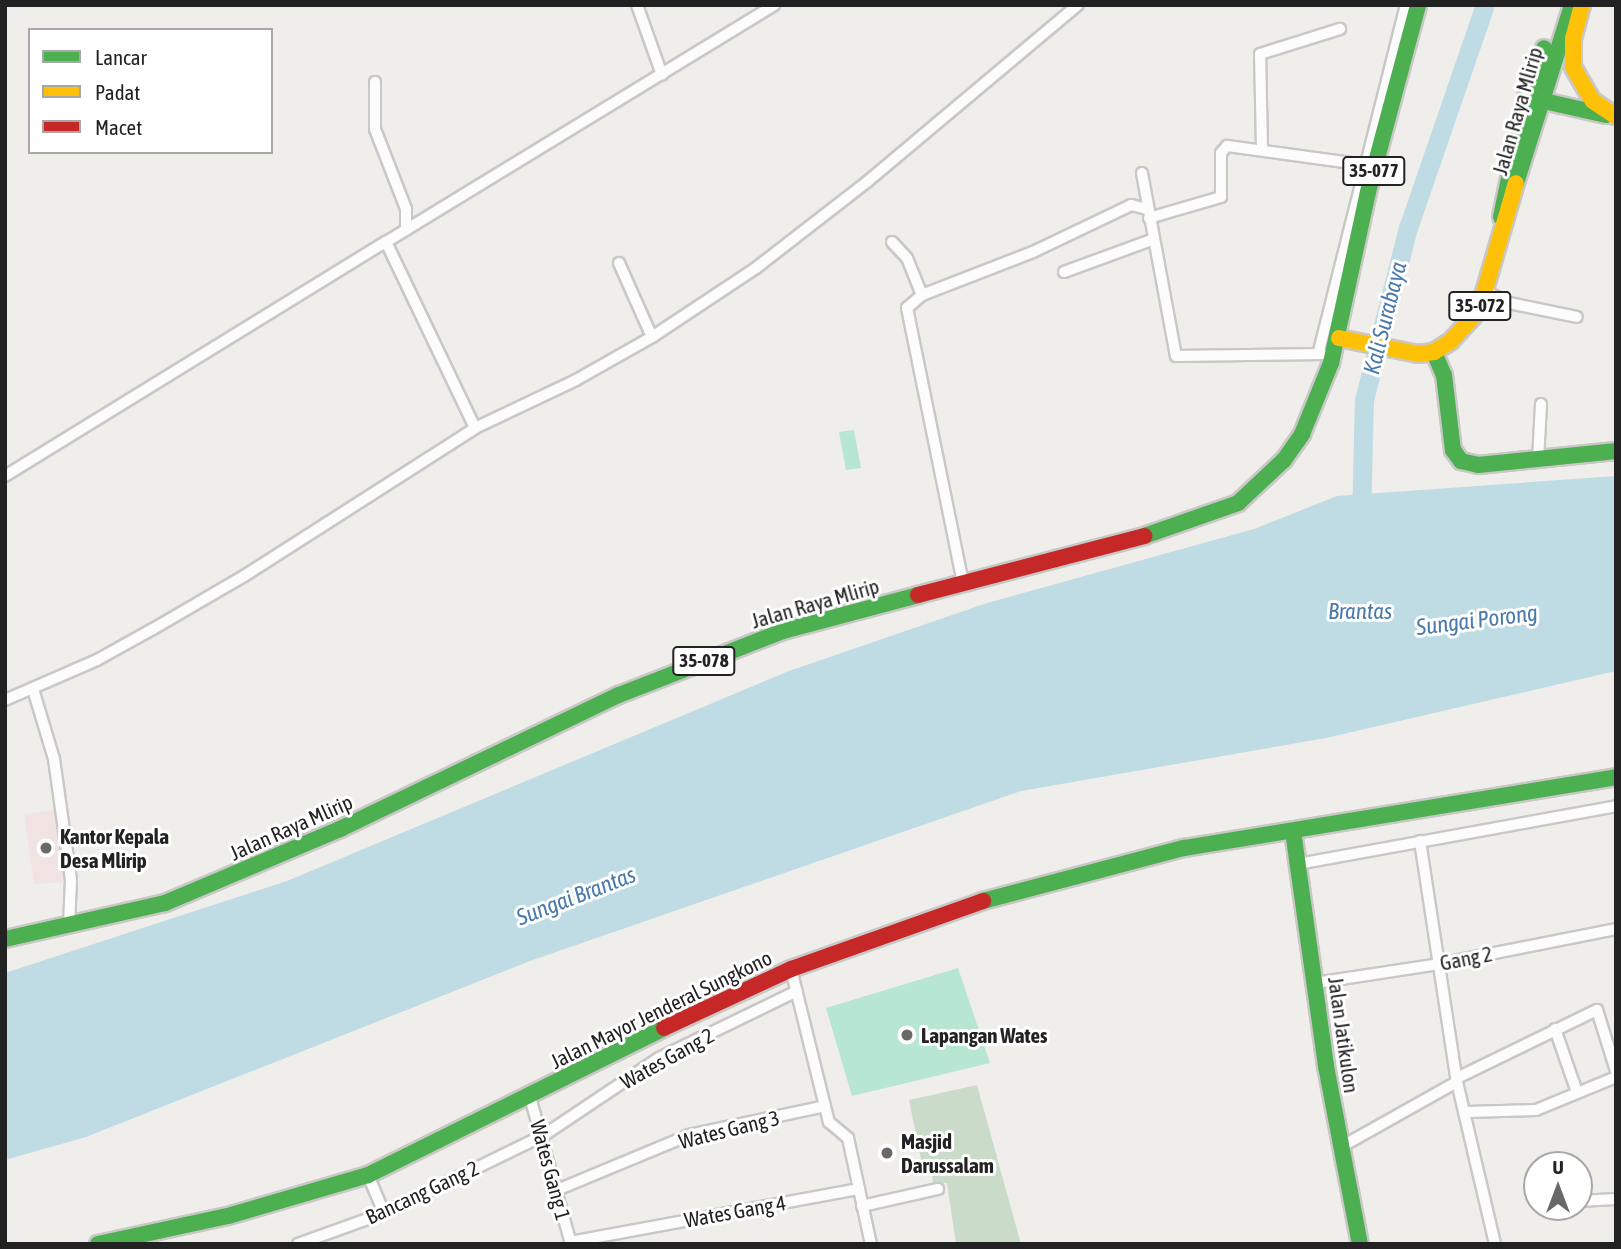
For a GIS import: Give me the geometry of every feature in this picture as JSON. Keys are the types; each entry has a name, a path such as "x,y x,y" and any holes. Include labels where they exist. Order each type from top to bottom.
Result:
{"main road":[{"name":"35-077","path":"1339,338 1368,192 1418,5"},
{"name":"Jalan Raya Mlirip","path":"1426,353 1468,325 1485,290 1501,227 1502,198 1562,5"},
{"name":"Jalan Raya Mlirip","path":"1533,98 1572,5"},
{"path":"1582,5 1573,39 1573,67 1593,101 1616,116"},
{"path":"1533,98 1616,116"},
{"path":"1339,338 1426,353 1444,375 1456,457 1478,465 1616,452"},
{"name":"Jalan Raya Mlirip","path":"5,939 69,926 201,889 340,829 618,695 743,646 963,583 1150,534 1238,503 1284,460 1302,434 1339,338"},
{"name":"Jalan Mayor Jenderal Sungkono","path":"99,1244 138,1240 368,1175 791,969 996,897 1184,848 1616,777"},
{"name":"Jalan Jatikulon","path":"1293,831 1315,983 1360,1244"}],"street":[{"path":"637,5 662,75"},
{"path":"5,476 774,5"},
{"path":"5,700 97,660 244,576 475,428 576,380 652,337 755,268 869,181 1078,5"},
{"path":"1319,351 1406,5"},
{"path":"1262,148 1260,54 1340,29"},
{"path":"375,82 375,129 406,209 406,230"},
{"path":"963,583 906,318 909,305 922,295 1033,252 1132,205 1148,214 1217,199 1223,190 1222,149 1262,148 1365,165"},
{"path":"1142,173 1176,357 1319,351 1331,363"},
{"path":"1064,272 1154,239"},
{"path":"386,242 475,428"},
{"path":"892,242 906,258 922,295"},
{"path":"619,263 652,337"},
{"path":"1485,290 1509,303 1577,317"},
{"path":"1538,460 1541,404"},
{"path":"33,689 54,759 71,880 69,926"},
{"path":"1298,864 1616,806"},
{"path":"1420,842 1457,1080 1467,1112 1495,1244"},
{"name":"Gang 2","path":"1315,983 1438,964 1616,929"},
{"path":"791,969 829,1122 848,1138 871,1244"},
{"name":"Wates Gang 2","path":"544,1135 659,1058 797,991"},
{"path":"1342,1147 1457,1080 1555,1029 1599,1011 1616,1071"},
{"path":"1555,1029 1577,1091"},
{"path":"647,1037 659,1058"},
{"path":"1467,1112 1529,1111 1616,1077"},
{"name":"Wates Gang 1","path":"530,1097 544,1135 570,1243"},
{"name":"Wates Gang 3","path":"558,1190 689,1135 825,1106"},
{"name":"Bancang Gang 2","path":"298,1244 384,1213 544,1135"},
{"path":"368,1175 384,1213"},
{"name":"Wates Gang 4","path":"570,1243 859,1189"},
{"path":"862,1206 938,1189"},
{"path":"1593,1200 1616,1199"}],"shaded area":[{"name":"Kantor Kepala Desa Mlirip","path":"57,810 67,882 34,884 24,814"}],"green space":[{"path":"854,430 861,468 846,470 839,432"},
{"name":"Lapangan Wates","path":"958,968 990,1063 852,1096 826,1008"},
{"path":"977,1085 1021,1244 956,1244 947,1183 933,1183 932,1173 924,1174 909,1100"}],"water":[{"name":"Brantas","path":"1616,476 1616,671 1326,738 1021,791 530,961 86,1137 5,1160 5,973 287,881 789,671 987,603 1254,529 1337,496"}],"waterway":[{"name":"Kali Surabaya","path":"1361,520 1364,400 1408,228 1485,5"}],"traffic: fast":[{"path":"1144,536 1238,503 1284,460 1302,434 1331,363 1368,192 1418,5"},
{"path":"1516,183 1572,5"},
{"path":"1501,217 1526,97 1544,48"},
{"path":"1526,97 1606,115"},
{"path":"1434,352 1444,375 1453,450 1461,461 1478,465 1616,451"},
{"path":"5,939 165,903 340,829 619,695 783,631 918,595"},
{"path":"983,901 1184,848 1616,777"},
{"path":"1293,831 1326,1066 1360,1244"},
{"path":"98,1244 228,1216 368,1175 664,1028"}],"traffic: slow":[{"path":"1582,5 1573,39 1573,67 1593,101 1615,116"},
{"path":"1339,338 1418,354 1434,352 1451,341 1479,310 1516,183"}],"traffic: jam":[{"path":"918,595 1144,536"},
{"path":"664,1028 791,969 983,901"}],"place":[{"name":"Kantor Kepala Desa Mlirip","path":"46,848"},
{"name":"Lapangan Wates","path":"907,1035"},
{"name":"Masjid Darussalam","path":"887,1153"}],"water label":[{"name":"Sungai Porong","path":"1477,620"},
{"name":"Sungai Brantas","path":"576,896"}]}
